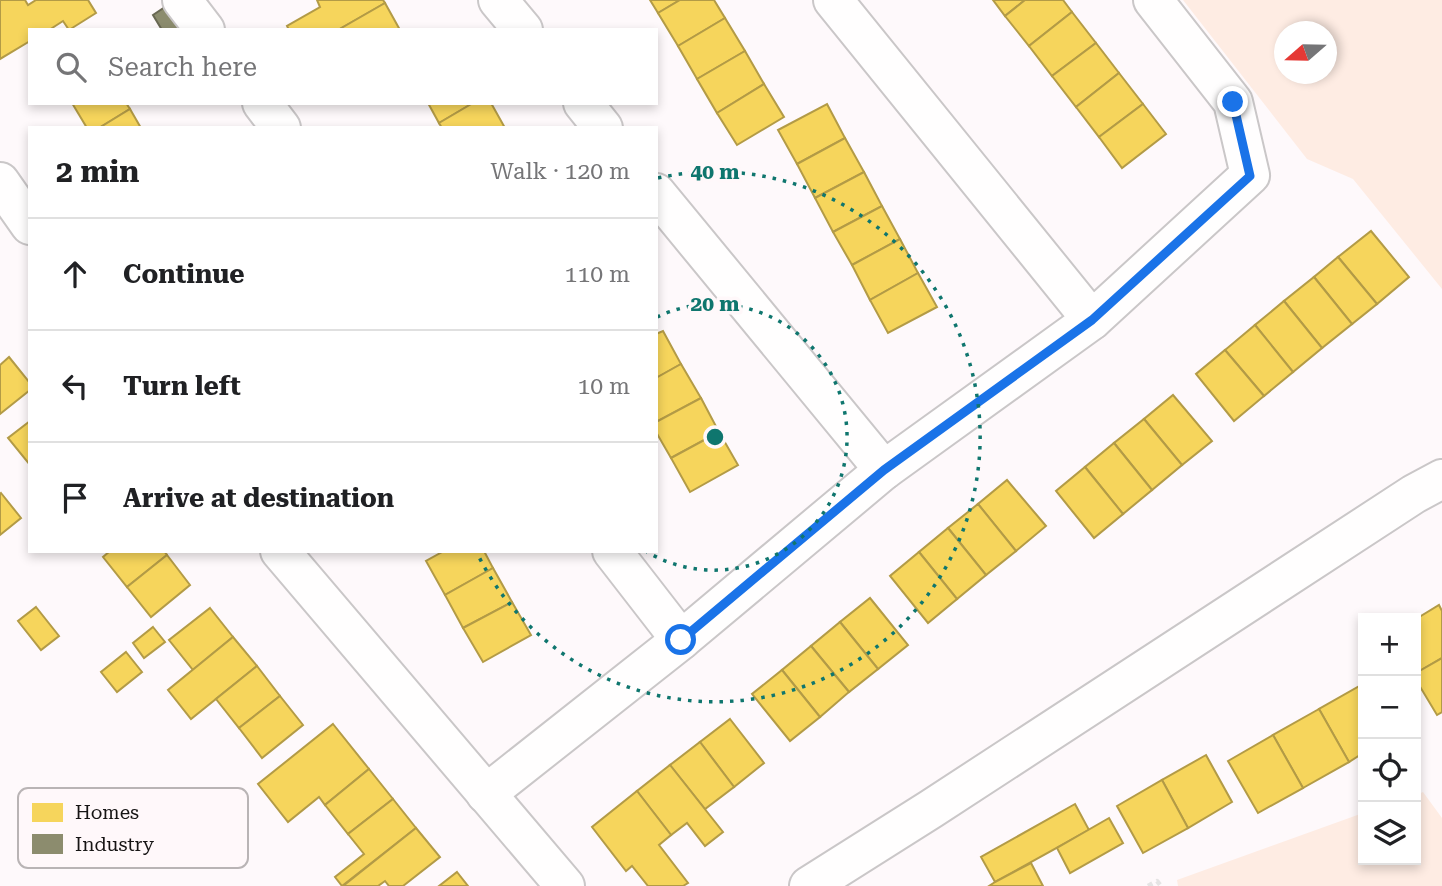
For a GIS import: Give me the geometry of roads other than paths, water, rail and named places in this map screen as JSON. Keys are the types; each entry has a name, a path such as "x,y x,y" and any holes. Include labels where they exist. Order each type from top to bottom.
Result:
{"street":[{"path":"182,0 203,28"},
{"path":"498,0 521,28"},
{"path":"833,0 1092,320"},
{"path":"486,794 681,640 884,470 1092,320 1250,176 1233,102 1153,0"},
{"path":"264,105 279,126"},
{"path":"585,105 601,126"},
{"path":"0,181 28,222"},
{"path":"658,195 884,470"},
{"path":"809,886 1442,479"},
{"path":"282,553 565,886"},
{"path":"614,553 681,640"}]}
